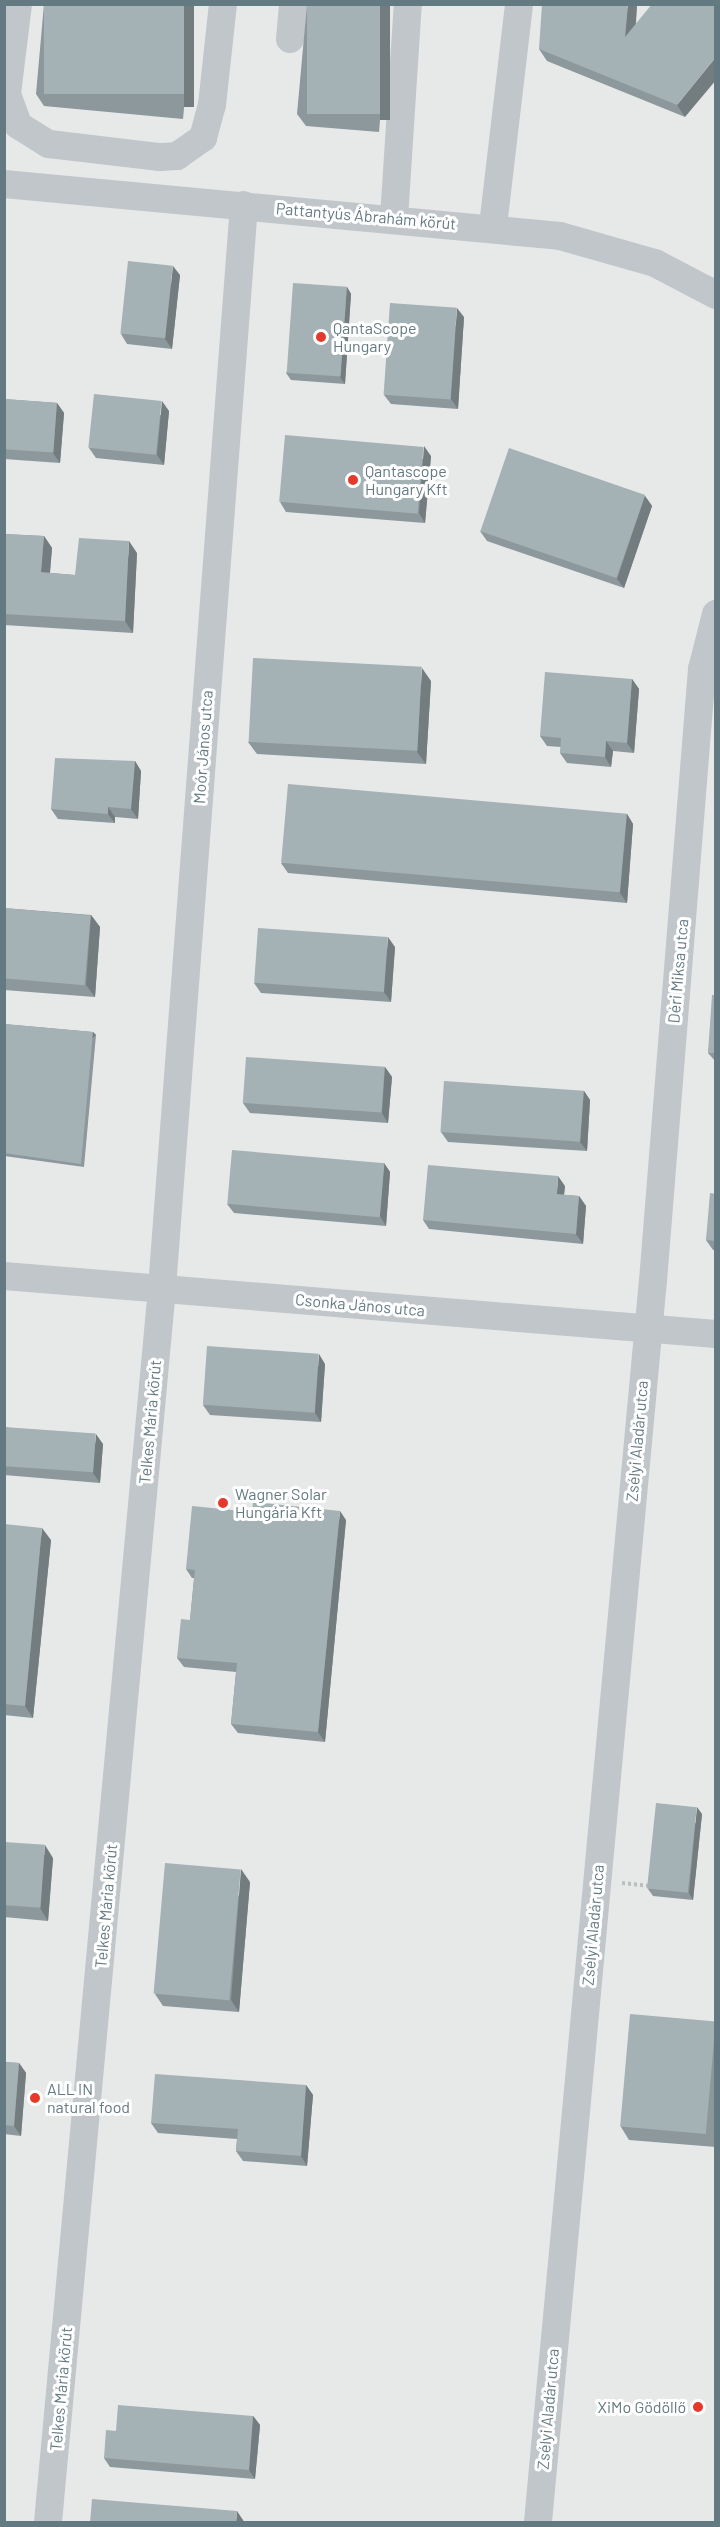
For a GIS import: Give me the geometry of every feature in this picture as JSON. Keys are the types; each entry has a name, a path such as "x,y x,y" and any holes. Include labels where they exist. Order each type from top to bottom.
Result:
{"street":[{"path":"18,4 9,112 32,138 79,148 177,156 203,138 212,105 223,4"},
{"path":"290,39 293,4"},
{"path":"394,218 408,4"},
{"path":"493,226 519,4"},
{"path":"76,190 79,148"},
{"name":"Pattantyús Ábrahám körút","path":"4,184 493,226 605,246 655,263 716,295"},
{"name":"Moór János utca","path":"162,1288 244,205"},
{"name":"Déri Miksa utca","path":"648,1328 702,669 716,615"},
{"name":"Csonka János utca","path":"4,1276 716,1334"},
{"name":"Telkes Mária körút","path":"48,2523 162,1288"},
{"name":"Zsélyi Aladár utca","path":"538,2523 648,1328"}],"shaded area":[{"path":"5,5 715,5 715,2522 5,2522"}],"building":[{"path":"44,4 184,4 184,94 44,94"},
{"path":"307,4 380,4 380,114 307,114"},
{"path":"542,4 628,4 625,37 652,4 716,4 716,57 677,105 539,49"},
{"path":"128,261 173,266 165,338 120,334"},
{"name":"QantaScope Hungary","path":"293,283 347,287 341,377 287,373"},
{"path":"390,303 457,308 450,399 384,395"},
{"path":"94,394 162,401 156,455 88,448"},
{"path":"4,399 57,403 53,453 4,449"},
{"path":"285,435 423,447 418,514 279,502"},
{"path":"509,448 645,495 617,578 480,531"},
{"path":"4,534 44,536 41,572 75,575 79,538 129,541 125,621 4,614"},
{"path":"253,658 422,667 417,751 249,742"},
{"path":"545,672 632,679 627,743 606,741 605,757 560,753 561,738 540,736"},
{"path":"55,758 135,761 131,809 108,807 108,814 51,809"},
{"path":"288,784 627,814 620,892 281,863"},
{"path":"4,908 91,916 85,985 4,978"},
{"path":"258,928 388,937 384,992 254,983"},
{"path":"712,995 716,995 716,1053 708,1053"},
{"path":"4,1024 93,1032 81,1164 4,1153"},
{"path":"246,1057 385,1067 381,1113 243,1103"},
{"path":"444,1081 584,1091 580,1142 440,1132"},
{"path":"232,1150 384,1163 380,1217 227,1204"},
{"path":"428,1165 558,1176 557,1194 579,1196 576,1234 423,1220"},
{"path":"710,1193 716,1194 716,1241 706,1240"},
{"path":"207,1346 319,1354 315,1413 203,1405"},
{"path":"4,1427 96,1433 93,1472 4,1466"},
{"path":"253,1502 340,1511 318,1732 231,1724 237,1663 177,1658 181,1619 190,1620 195,1570 186,1569 192,1506 252,1512"},
{"path":"4,1524 42,1528 25,1706 4,1704"},
{"path":"656,1803 697,1807 688,1893 647,1889"},
{"path":"4,1842 45,1845 41,1908 4,1905"},
{"path":"165,1863 241,1870 229,2000 154,1994"},
{"path":"630,2014 716,2021 706,2134 620,2127"},
{"path":"4,2062 19,2063 14,2126 4,2125"},
{"path":"155,2074 306,2085 301,2156 236,2151 238,2129 151,2123"},
{"path":"118,2405 253,2416 249,2470 104,2458 106,2430 116,2431"},
{"path":"92,2499 237,2511 236,2523 90,2523"}],"place":[{"name":"QantaScope Hungary","path":"321,337"},
{"name":"Qantascope Hungary Kft","path":"353,480"},
{"name":"Wagner Solar Hungária Kft","path":"223,1503"},
{"name":"ALL IN natural food","path":"35,2098"},
{"name":"XiMo Gödöllő","path":"698,2407"}]}
